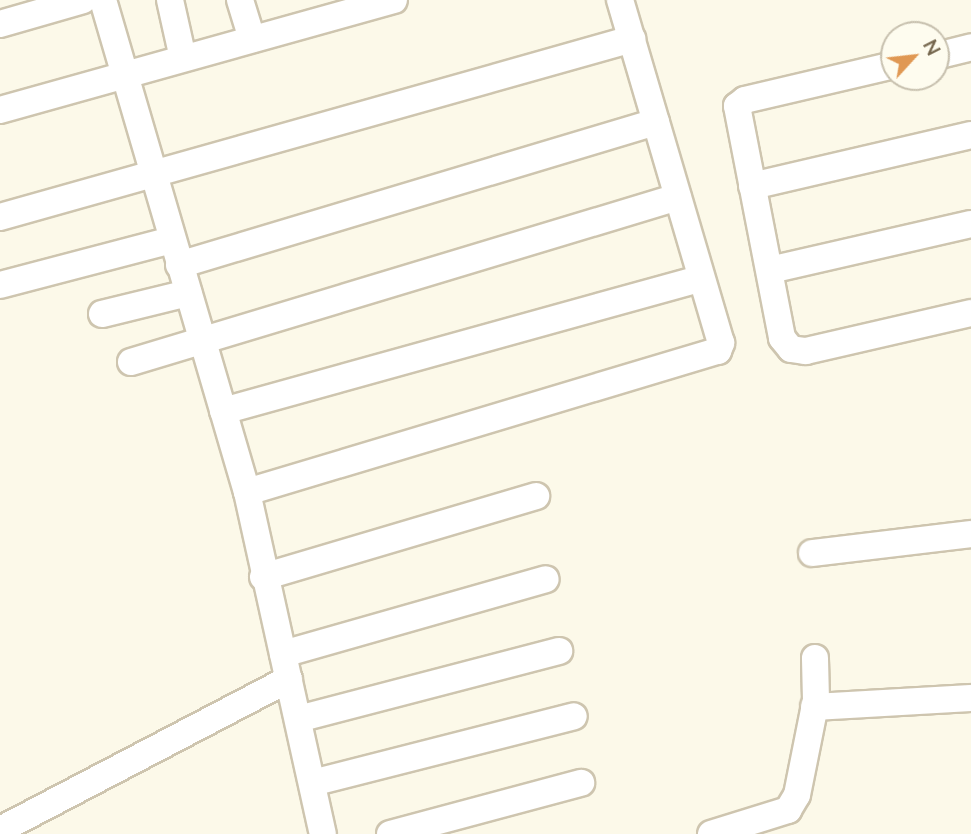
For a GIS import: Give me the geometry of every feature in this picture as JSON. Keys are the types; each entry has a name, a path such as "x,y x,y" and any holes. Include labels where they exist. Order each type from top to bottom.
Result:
{"street":[{"path":"0,24 83,0"},
{"path":"103,0 247,492 263,576 323,834"},
{"path":"170,0 183,58"},
{"path":"240,0 252,39"},
{"path":"247,492 715,354 721,343 620,0"},
{"path":"0,110 252,39 317,10 382,2"},
{"path":"0,216 632,39"},
{"path":"950,52 971,47"},
{"path":"880,68 740,102 736,116 782,338 798,351 971,313"},
{"path":"0,285 175,252 656,122"},
{"path":"752,187 971,135"},
{"path":"131,362 678,197"},
{"path":"770,270 971,223"},
{"path":"223,411 701,278"},
{"path":"103,314 188,293"},
{"path":"263,576 537,496"},
{"path":"812,553 971,534"},
{"path":"283,654 546,579"},
{"path":"298,719 559,651"},
{"path":"711,834 788,810 797,794 814,707 815,657"},
{"path":"0,830 289,679"},
{"path":"814,707 971,698"},
{"path":"312,783 574,716"},
{"path":"390,834 581,783"}]}
